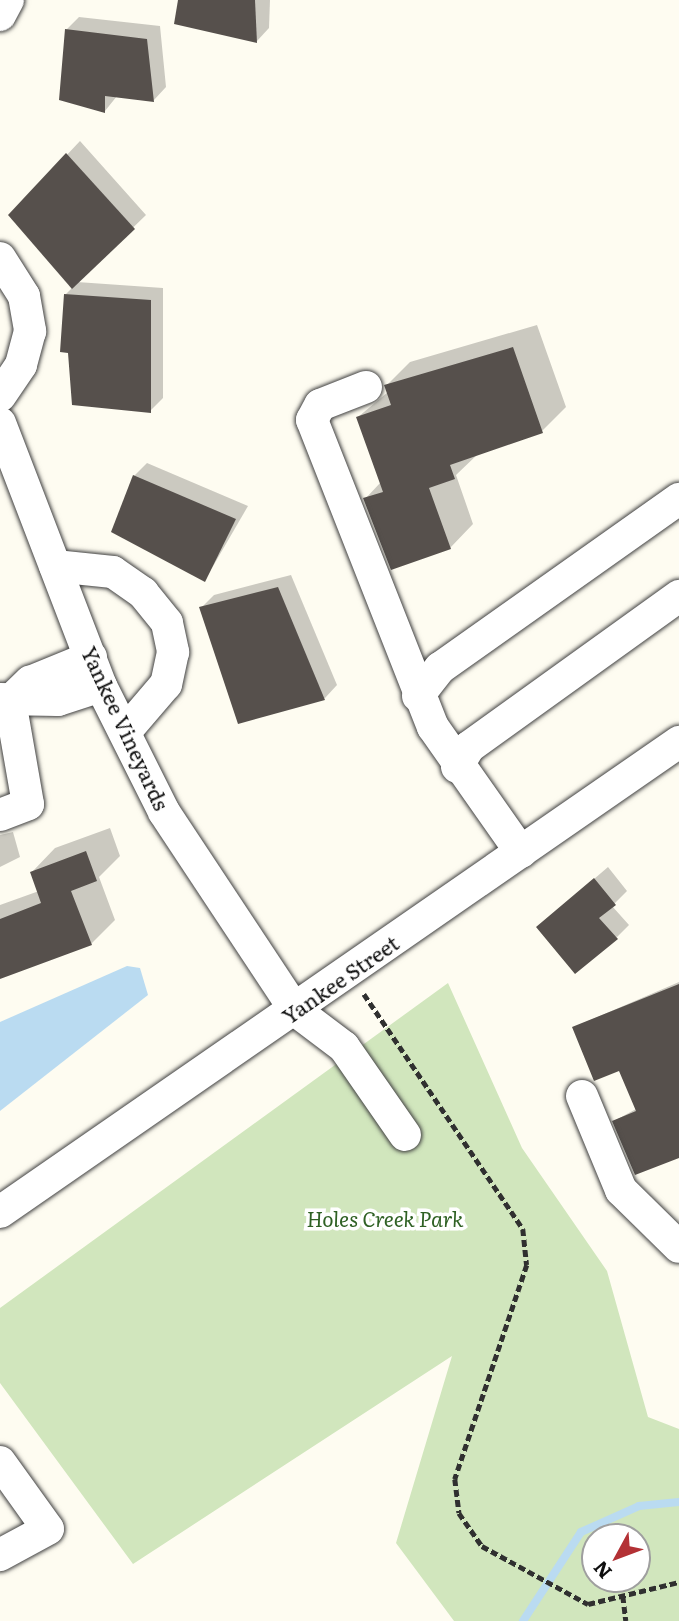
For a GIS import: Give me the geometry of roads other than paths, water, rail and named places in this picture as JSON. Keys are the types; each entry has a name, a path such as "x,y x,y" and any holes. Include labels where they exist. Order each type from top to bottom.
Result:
{"street":[{"path":"0,15 8,0"},
{"path":"0,258 24,296 30,331 21,365 0,396"},
{"path":"366,387 320,405 312,420 418,696 457,767 521,852"},
{"name":"Yankee Vineyards","path":"0,423 96,672 164,812 295,1010 344,1047 405,1135"},
{"path":"418,696 440,668 679,499"},
{"path":"55,566 113,572 144,593 167,623 173,652 166,684 125,732"},
{"path":"457,767 469,747 679,596"},
{"path":"0,815 28,804 5,700 58,700 96,672"},
{"name":"Yankee Street","path":"0,1212 679,742"},
{"path":"582,1096 621,1190 672,1228"},
{"path":"0,1462 48,1529 0,1555"}],"water":[{"path":"127,966 140,968 148,995 0,1111 0,1022"}],"waterway":[{"path":"523,1621 581,1532 639,1506 679,1502"}],"park label":[{"name":"Holes Creek Park","path":"385,1218"}]}
